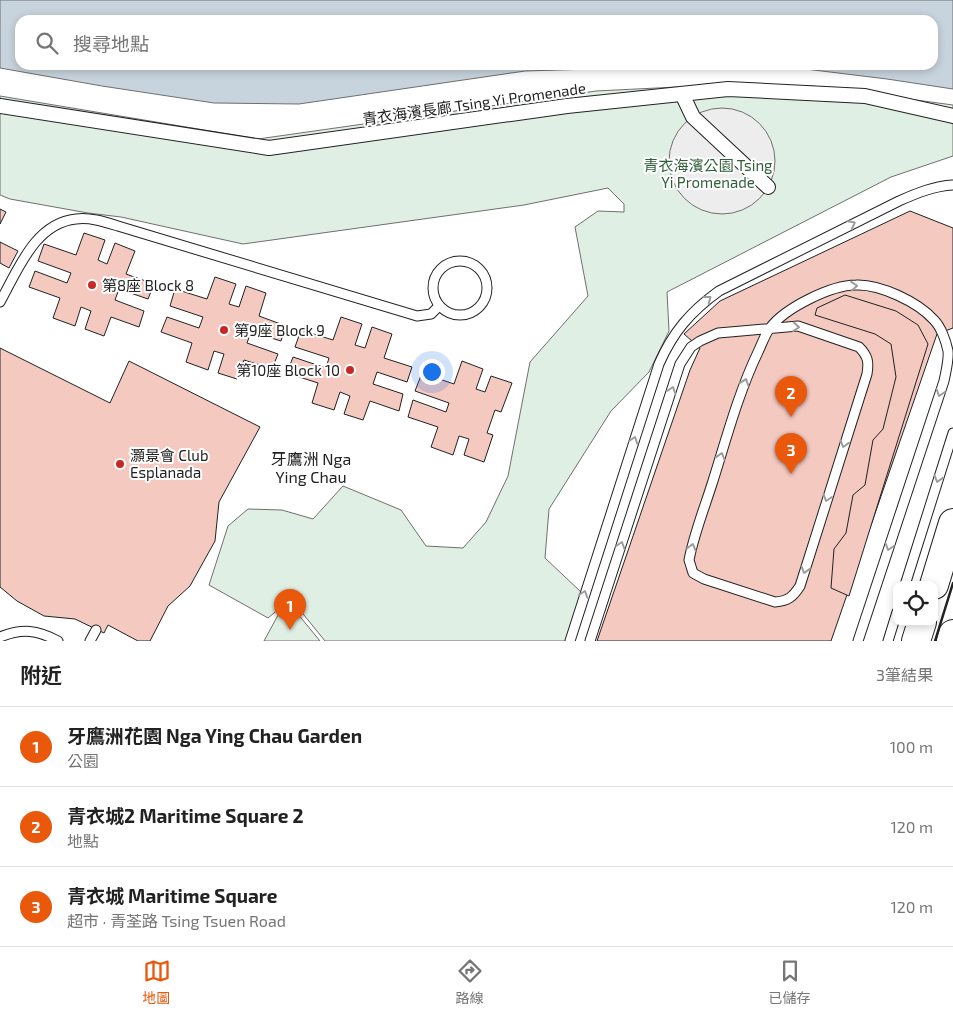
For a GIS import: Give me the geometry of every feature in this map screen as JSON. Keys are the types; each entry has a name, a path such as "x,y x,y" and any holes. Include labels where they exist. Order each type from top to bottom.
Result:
{"main road":[{"path":"935,581 953,523"},
{"path":"916,641 921,626"},
{"path":"951,641 953,634"}],"street":[{"name":"青衣海濱長廊 Tsing Yi Promenade","path":"0,106 269,148 567,106 728,89 864,96 953,116"},
{"path":"682,94 692,116 768,187"}],"lane":[{"path":"570,641 659,364 668,343 679,327 705,301 734,284 899,201 920,192 941,186 953,185"},
{"path":"0,302 27,254 39,237 54,226 76,218 97,220 118,226 417,316 431,314 440,306"},
{"path":"466,261 481,270 487,285 484,302 478,308 471,313 454,315 440,306 435,299 433,290 437,274 442,267 449,263 466,261"},
{"path":"590,641 680,364 692,347 700,340 718,333 769,328 798,326 859,347 869,362 867,374 800,586 794,596 785,602 775,602 704,579 693,573 689,560 729,428 749,370 769,328 792,309 812,299 829,291 856,285 882,289 904,298 922,309 935,320 948,352 944,380 858,641"},
{"path":"906,581 953,433"},
{"path":"888,641 893,625"},
{"path":"90,641 96,630"},
{"path":"0,637 26,631 43,633 58,641"}],"green space":[{"name":"青衣海濱公園 Tsing Yi Promenade","path":"697,86 812,86 953,105 953,156 891,177 667,292 669,331 649,372 611,411 549,509 545,558 581,592 568,641 325,641 291,599 288,602 320,641 264,641 286,603 268,618 209,585 228,526 248,509 282,510 313,519 343,486 401,510 426,546 463,548 486,522 508,476 530,362 588,296 575,227 598,211 624,212 624,204 608,188 524,205 243,244 121,217 10,199 0,195 0,96 258,139 596,91"}],"shaded area":[{"path":"0,0 953,0 953,89 814,70 938,70 938,15 15,15 15,70 559,70 525,71 299,104 214,103 0,68"},
{"path":"722,108 742,112 759,124 771,141 775,161 771,181 759,198 742,210 722,214 702,210 685,198 673,181 669,161 673,141 685,124 702,112"}],"building":[{"path":"0,209 6,212 0,224"},
{"path":"910,211 953,228 953,328 937,334 831,641 597,641 690,370 700,348 684,334 720,301"},
{"name":"第8座 Block 8","path":"84,233 105,240 98,260 107,264 115,243 135,251 126,274 154,284 148,299 119,289 115,300 144,311 139,327 111,317 104,336 85,329 91,311 81,307 75,326 53,318 60,298 29,287 35,271 67,283 71,273 38,261 44,244 76,255"},
{"path":"0,242 18,251 9,268 0,263"},
{"name":"第9座 Block 9","path":"215,277 236,284 229,304 239,307 246,286 266,293 259,316 286,326 281,341 251,332 247,343 278,354 272,369 244,360 237,379 218,373 224,354 214,351 208,370 186,362 192,343 161,332 167,317 199,328 203,317 170,306 175,289 207,299"},
{"path":"845,295 896,311 918,325 928,344 849,596 831,588 834,549 846,533 853,495 865,485 873,440 883,429 896,377 891,344 875,334 815,315 817,308"},
{"name":"第10座 Block 10","path":"341,317 362,324 355,345 365,348 372,327 392,334 384,358 412,367 407,382 377,372 373,384 403,394 399,411 370,401 363,420 344,414 350,396 340,392 334,410 312,403 318,383 287,373 293,357 326,368 329,358 295,347 301,330 333,340"},
{"name":"灝景會 Club Esplanada","path":"0,348 110,403 129,361 260,427 219,502 215,541 190,586 168,606 150,641 138,641 108,625 104,633 75,619 44,616 17,601 0,587"},
{"path":"462,361 483,369 476,389 485,392 491,376 512,383 501,412 495,410 487,433 493,435 484,462 464,455 469,439 459,436 453,455 431,447 438,427 408,417 413,400 446,412 449,403 415,391 422,373 454,384"}],"wall":[{"path":"935,641 953,583"}],"place":[{"name":"第8座 Block 8","path":"92,285"},
{"name":"第9座 Block 9","path":"224,330"},
{"name":"第10座 Block 10","path":"350,370"},
{"name":"青衣城2 Maritime Square 2","path":"791,417"},
{"name":"灝景會 Club Esplanada","path":"120,464"},
{"name":"青衣城 Maritime Square","path":"791,474"},
{"name":"牙鷹洲花園 Nga Ying Chau Garden","path":"290,630"}],"district":[{"name":"牙鷹洲 Nga Ying Chau","path":"311,467"}]}
